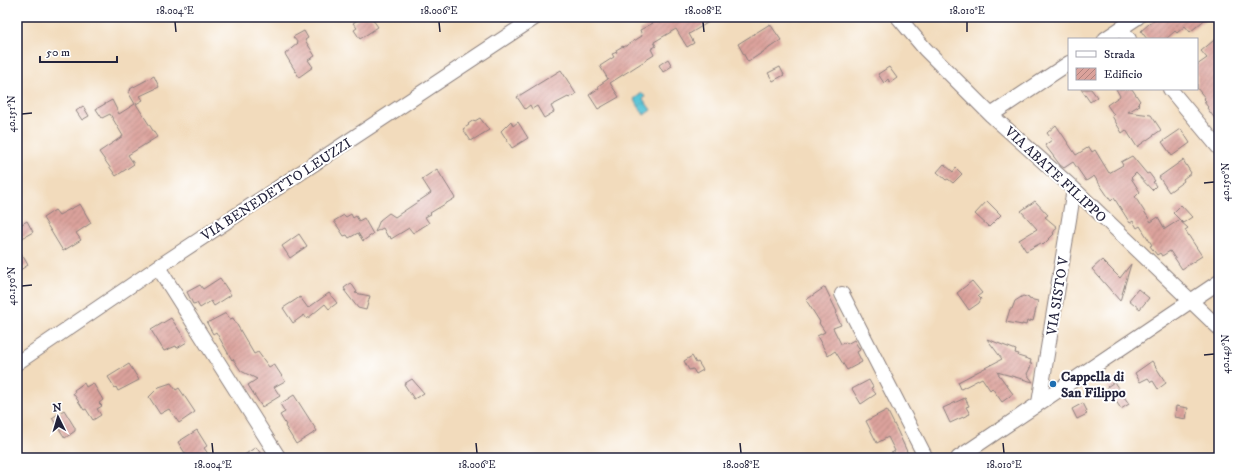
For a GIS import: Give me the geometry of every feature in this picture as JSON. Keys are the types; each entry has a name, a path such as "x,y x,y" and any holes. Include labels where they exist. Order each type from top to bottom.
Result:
{"street":[{"name":"VIA BENEDETTO LEUZZI","path":"17,363 158,267 536,17"},
{"name":"VIA ABATE FILIPPO","path":"898,17 925,49 991,115 1074,189 1219,328"},
{"path":"1109,38 1125,34 1138,17"},
{"path":"991,115 1068,64"},
{"path":"1171,90 1219,148"},
{"name":"VIA SISTO V","path":"1039,403 1074,189"},
{"path":"158,267 280,458"},
{"path":"958,458 1219,282"},
{"path":"842,294 926,458"}],"water":[{"path":"642,93 645,97 643,99 651,110 644,115 634,99"}],"building":[{"path":"362,17 371,17 378,27 360,39 354,30 357,28 353,23"},
{"path":"650,17 717,17 689,34 694,43 687,47 676,29 654,42 656,46 651,49 654,55 610,83 619,97 598,109 589,95 608,79 600,66 614,57 612,54 617,52 616,50 642,36 640,30 653,23"},
{"path":"1157,17 1208,17 1190,32 1185,26 1177,33 1175,31 1167,38 1146,38 1141,31"},
{"path":"770,24 781,40 748,62 738,44"},
{"path":"304,31 308,38 305,40 315,56 308,60 313,67 299,77 285,54 298,43 293,37"},
{"path":"1219,36 1219,124 1207,108 1208,107 1204,102 1206,101 1204,99 1205,98 1198,89 1198,64 1207,58 1201,51"},
{"path":"668,59 672,66 663,72 659,65"},
{"path":"780,67 784,75 773,81 768,73"},
{"path":"889,67 897,78 890,83 888,79 884,83 878,74"},
{"path":"561,70 576,94 551,106 554,112 544,118 537,106 532,109 530,105 525,109 517,97"},
{"path":"154,76 159,87 140,96 143,100 136,104 157,137 128,155 134,164 116,176 99,152 123,136 110,114 102,118 96,109 112,100 119,114 135,104 128,92 131,90 130,89"},
{"path":"1082,90 1092,90 1097,97 1090,102"},
{"path":"1117,90 1133,90 1140,101 1138,103 1140,105 1128,112 1151,115 1161,130 1137,147 1126,130 1122,133 1112,116 1114,115 1107,105 1120,96"},
{"path":"83,106 89,116 82,120 76,111"},
{"path":"480,118 489,130 471,141 463,129 474,120 475,121"},
{"path":"511,121 513,126 518,122 528,138 512,148 501,131"},
{"path":"1056,125 1076,155 1089,147 1092,152 1095,150 1109,173 1123,165 1121,162 1132,156 1155,181 1153,182 1156,186 1152,190 1136,173 1131,178 1140,192 1135,197 1151,222 1158,217 1165,229 1179,220 1188,228 1185,230 1202,256 1182,269 1170,251 1162,256 1160,253 1157,255 1150,246 1152,245 1140,226 1137,228 1133,221 1130,223 1114,198 1111,201 1094,176 1086,181 1073,162 1064,168 1060,165 1045,145 1052,140 1047,133"},
{"path":"1181,129 1190,143 1172,156 1162,142"},
{"path":"1183,160 1191,173 1183,179 1184,181 1169,192 1159,177"},
{"path":"944,164 953,172 956,168 962,174 953,183 948,179 946,180 937,172"},
{"path":"437,169 455,198 425,217 429,223 413,233 409,228 391,239 390,236 388,237 383,228 375,232 380,220 389,213 395,217 431,193 422,179"},
{"path":"987,201 1001,215 989,227 975,214"},
{"path":"1035,201 1048,215 1045,217 1057,227 1053,233 1054,234 1043,245 1041,243 1026,251 1019,240 1037,229 1021,211"},
{"path":"80,204 91,223 76,233 81,240 63,251 43,218 55,210 59,215"},
{"path":"1181,205 1192,217 1183,223 1173,213"},
{"path":"351,214 353,218 356,216 359,221 364,218 373,234 363,241 358,233 349,238 347,235 344,236 334,221 344,215 346,217"},
{"path":"27,221 33,232 17,241 17,227"},
{"path":"299,234 307,246 290,258 282,246"},
{"path":"17,246 28,265 17,272"},
{"path":"1102,260 1120,278 1131,264 1120,301 1092,269"},
{"path":"220,278 231,295 214,306 211,301 200,308 197,303 193,304 187,292 200,285 203,289"},
{"path":"972,281 982,293 978,296 981,299 979,303 969,310 957,293"},
{"path":"351,283 357,292 355,293 370,296 366,310 358,308 344,290 346,291 344,288"},
{"path":"825,287 837,312 836,315 841,325 833,328 841,344 846,342 847,344 854,340 860,350 857,352 862,362 847,370 835,351 828,356 817,336 825,332 806,300"},
{"path":"1138,289 1149,298 1140,309 1129,300"},
{"path":"329,293 337,303 329,309 325,304 307,319 304,315 293,323 283,308 300,297 308,308"},
{"path":"1023,296 1038,301 1033,321 1027,321 1026,325 1006,322 1010,309 1012,309 1015,301"},
{"path":"226,313 230,319 233,318 254,354 258,352 269,367 274,364 285,381 274,387 280,396 262,407 248,385 257,379 241,371 233,359 232,360 216,332 213,334 207,323"},
{"path":"171,318 187,342 177,348 176,346 164,351 151,330"},
{"path":"987,339 1016,350 1015,353 1019,354 1018,356 1031,360 1030,364 1032,364 1027,374 1033,382 997,372 1013,394 1002,402 992,388 990,390 982,378 961,389 958,382 1002,359"},
{"path":"692,356 703,370 696,374 693,369 689,370 684,361"},
{"path":"1152,361 1166,383 1158,389 1153,381 1151,382 1148,378 1140,382 1135,373"},
{"path":"129,364 139,380 118,391 108,377"},
{"path":"412,379 424,393 414,399 404,384"},
{"path":"869,380 873,387 871,388 876,394 861,404 852,389"},
{"path":"1114,382 1129,404 1121,409 1107,387"},
{"path":"84,383 86,387 93,383 103,400 99,403 102,406 97,409 101,415 93,420 86,409 84,410 73,393 75,392 74,390"},
{"path":"171,383 176,390 179,388 195,412 179,423 169,409 160,414 149,397 159,387"},
{"path":"294,395 317,431 296,444 280,415 285,412 280,404"},
{"path":"965,398 969,406 966,407 970,414 950,423 943,408"},
{"path":"1083,403 1087,414 1077,419 1072,409"},
{"path":"1176,406 1188,408 1186,419 1175,417"},
{"path":"64,410 75,428 75,431 65,438 52,418"},
{"path":"887,410 910,458 882,458 895,451 888,437 877,443 866,421"},
{"path":"197,430 207,446 204,448 211,458 188,458 178,442"},
{"path":"256,447 264,458 240,458"}],"place":[{"name":"Cappella di San Filippo","path":"1053,384"}]}
